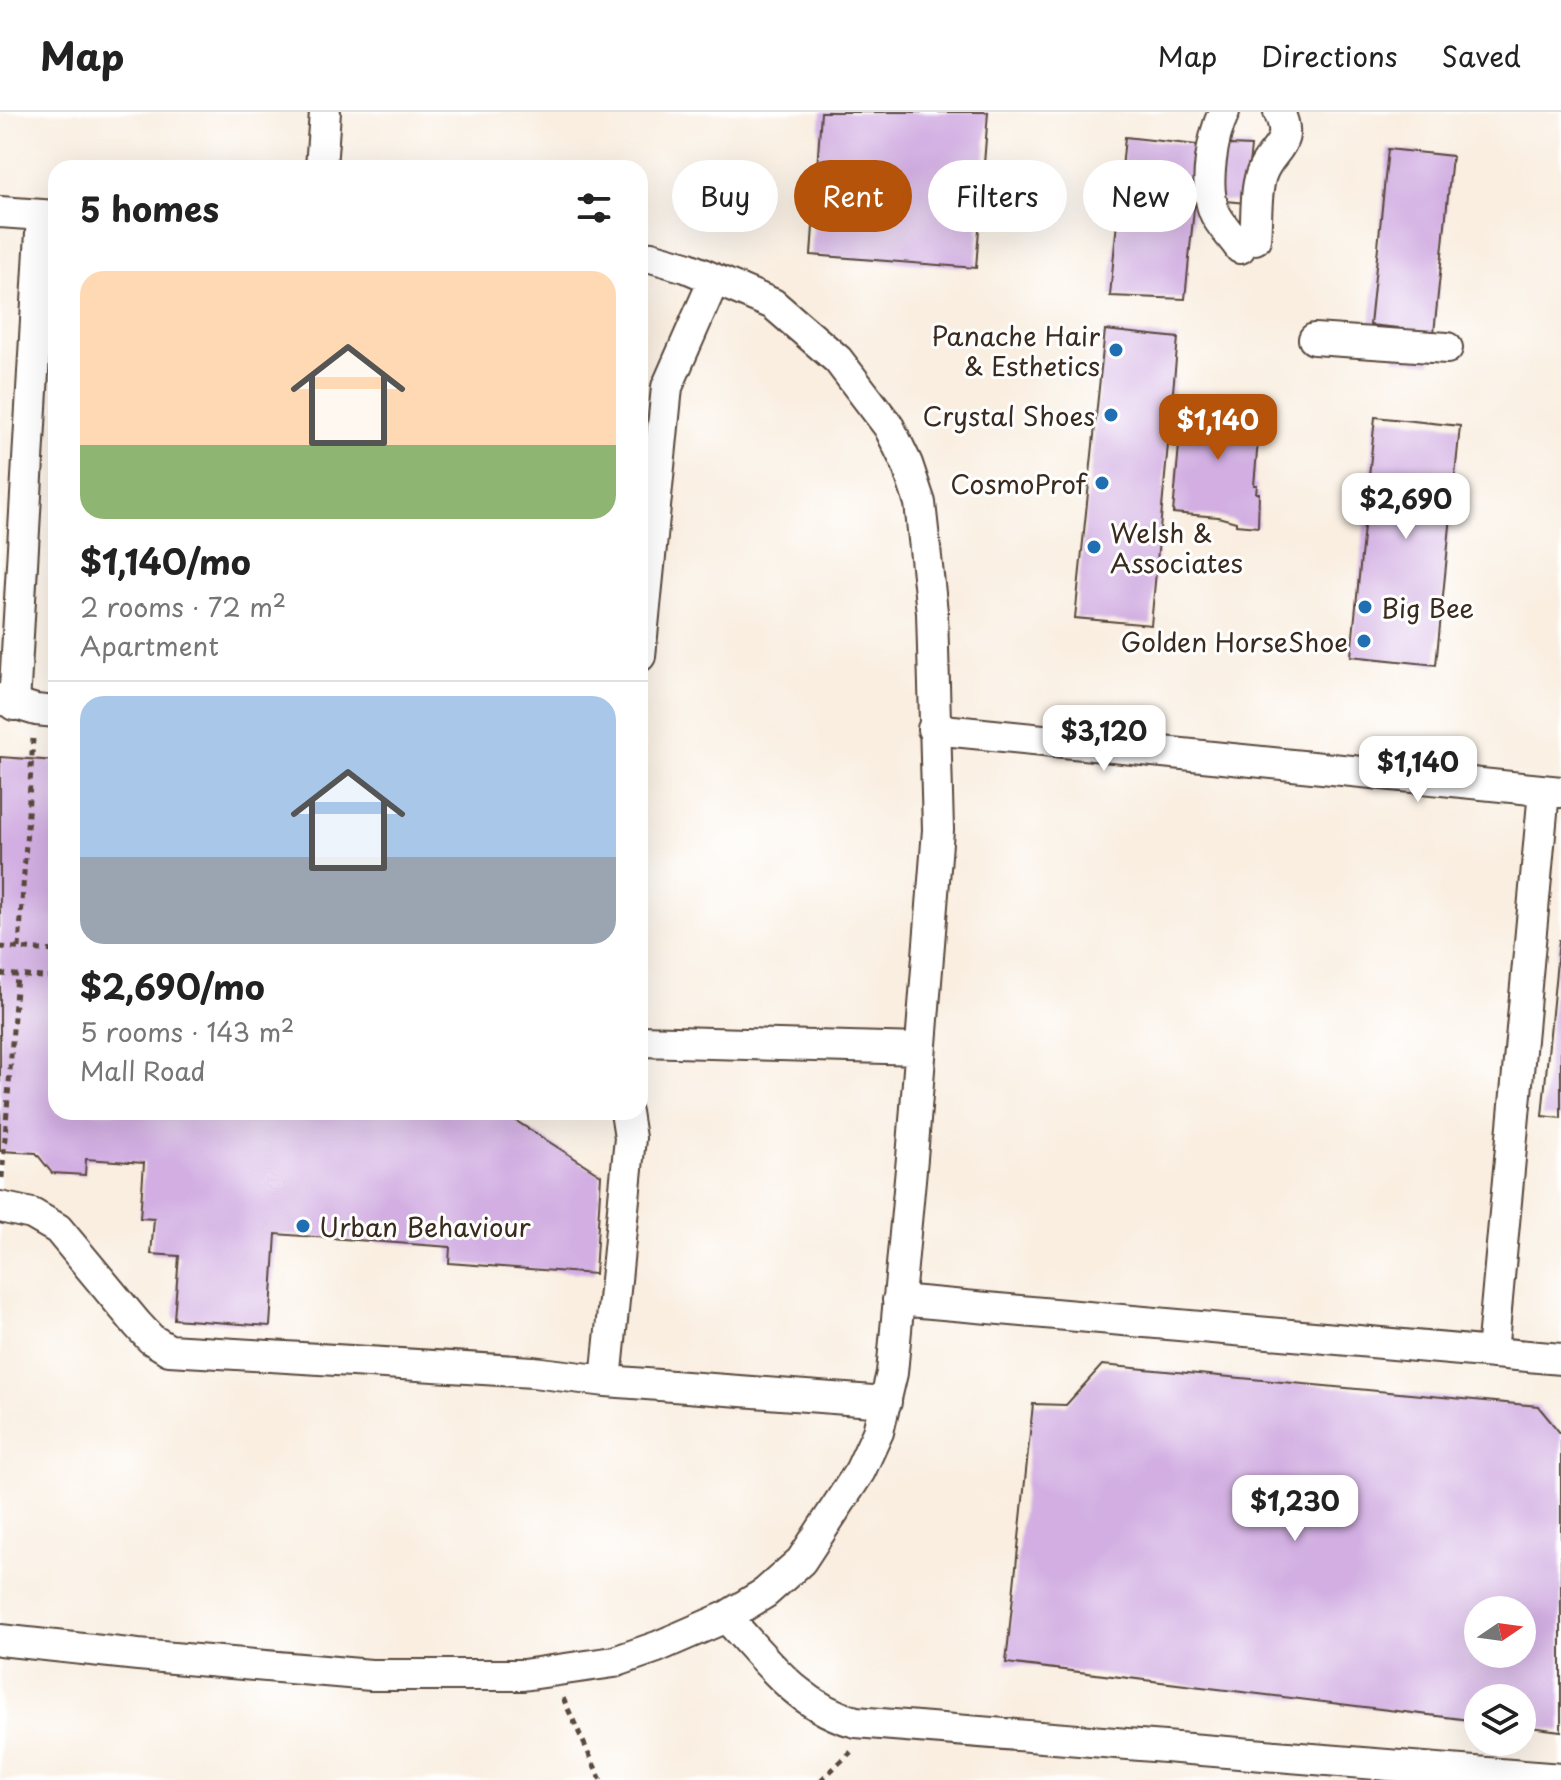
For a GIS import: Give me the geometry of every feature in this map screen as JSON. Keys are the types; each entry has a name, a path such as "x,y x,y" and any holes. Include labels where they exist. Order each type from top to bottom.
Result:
{"street":[{"path":"322,160 325,112"},
{"path":"1224,112 1216,131 1208,191 1215,214 1248,243 1261,176 1284,139 1285,123 1279,112"},
{"path":"0,212 48,215"},
{"path":"27,706 48,237"},
{"path":"0,1640 371,1675 523,1675 614,1662 726,1617 765,1593 801,1561 860,1471 878,1432 892,1373 938,830 932,612 920,503 907,464 889,427 838,360 773,304 686,267 648,257"},
{"path":"648,576 667,387 714,280"},
{"path":"1314,339 1447,348"},
{"path":"933,729 1553,792 1492,1353"},
{"path":"648,1041 920,1049"},
{"path":"606,1381 630,1138 627,1120"},
{"path":"1,1207 32,1214 58,1229 137,1324 151,1339 169,1350 533,1372 606,1381 886,1402"},
{"path":"898,1300 1561,1359"},
{"path":"726,1617 793,1689 834,1716 856,1722 1561,1779"}],"path":[{"path":"19,948 27,706"},
{"path":"0,947 48,950"},
{"path":"0,974 48,977"},
{"path":"1,1207 2,1151 17,975"},
{"path":"562,1669 563,1701 586,1743 601,1780"}],"building":[{"path":"821,112 988,112 984,160 928,160 928,232 979,232 976,268 811,255 813,232 912,232 912,160 818,160"},
{"path":"1125,137 1224,148 1231,145 1251,146 1245,203 1217,200 1197,178 1197,160 1123,160"},
{"path":"1388,149 1452,156 1431,363 1395,359 1398,328 1370,325"},
{"path":"1116,232 1192,232 1185,299 1110,296"},
{"path":"1105,330 1178,338 1151,625 1075,618"},
{"path":"1183,400 1261,408 1254,485 1257,485 1256,493 1259,493 1258,527 1236,525 1236,522 1218,517 1173,513"},
{"path":"1375,417 1460,426 1436,665 1351,656"},
{"path":"0,757 48,760 48,1120 515,1120 601,1175 595,1274 449,1263 450,1247 276,1234 270,1326 174,1319 179,1256 151,1254 154,1219 140,1218 144,1163 86,1159 85,1175 52,1173 36,1153 0,1151"},
{"path":"1561,940 1561,1118 1542,1116"},
{"path":"1102,1365 1538,1406 1561,1434 1561,1731 1536,1728 1536,1684 1464,1684 1464,1719 1006,1663 1033,1404 1066,1405"}],"place":[{"name":"Panache Hair & Esthetics","path":"1116,350"},
{"name":"Crystal Shoes","path":"1111,415"},
{"name":"CosmoProf","path":"1102,483"},
{"name":"Welsh & Associates","path":"1094,547"},
{"name":"Big Bee","path":"1365,607"},
{"name":"Golden HorseShoe","path":"1364,641"},
{"name":"Urban Behaviour","path":"303,1226"}]}
